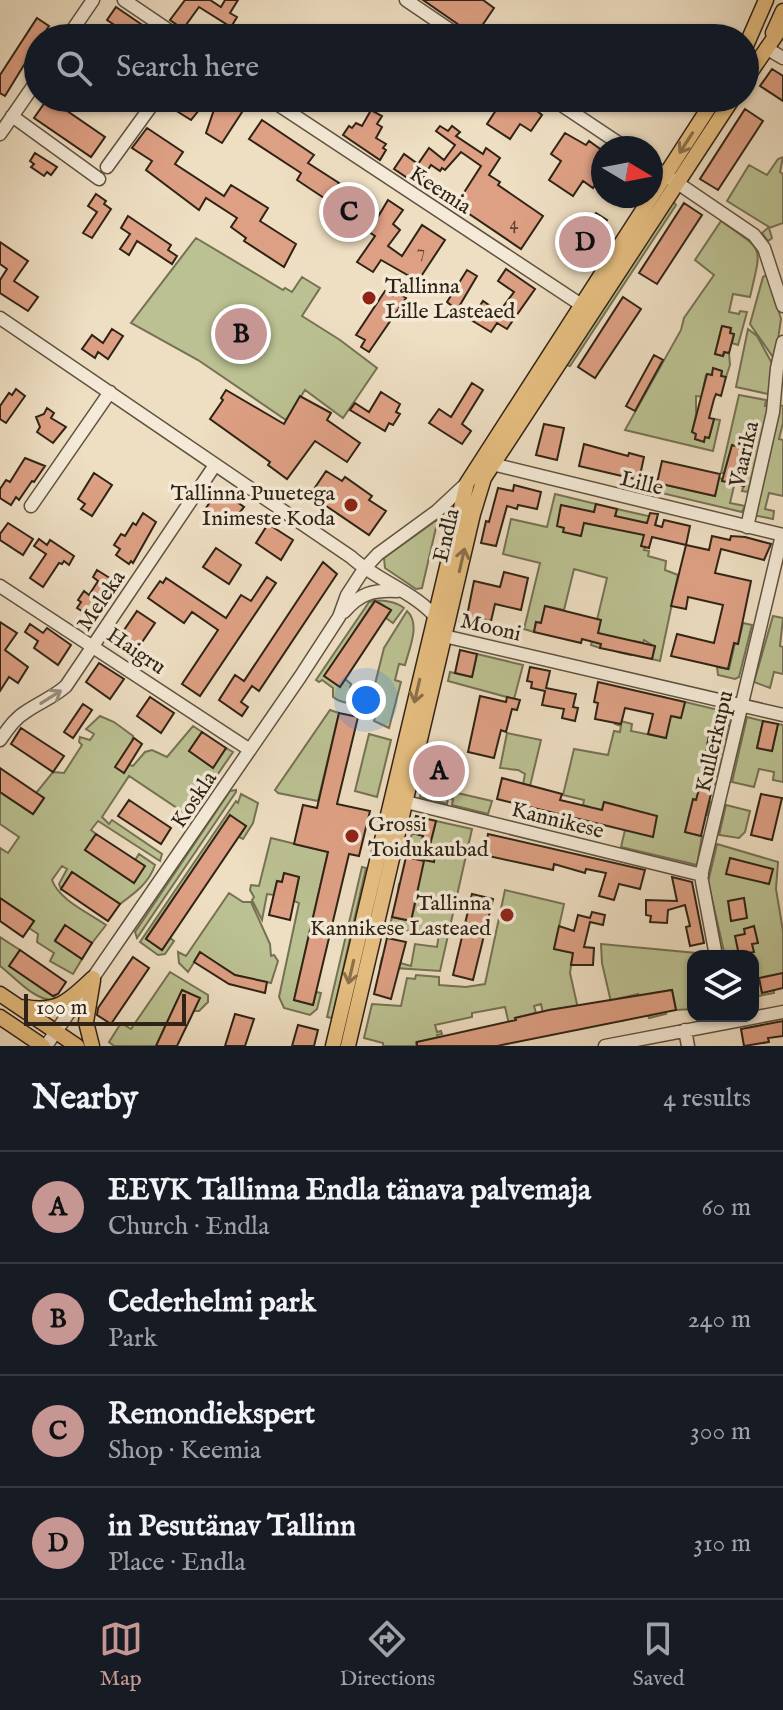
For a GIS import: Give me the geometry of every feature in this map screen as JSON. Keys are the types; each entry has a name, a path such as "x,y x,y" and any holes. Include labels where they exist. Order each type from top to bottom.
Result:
{"main road":[{"path":"756,24 766,0"},
{"path":"766,48 783,11"},
{"path":"759,59 783,25"},
{"name":"Endla","path":"672,178 707,112"},
{"name":"Endla","path":"348,1046 477,497 492,464 587,309 672,178 722,112"},
{"name":"Endla","path":"333,1046 467,483 587,309"},
{"path":"18,1005 42,1010 59,1007 93,978"},
{"path":"92,1046 86,1022 93,978"},
{"path":"0,994 77,1046"},
{"path":"0,1017 21,1046"},
{"path":"0,1017 45,1046"}],"street":[{"path":"77,24 93,0"},
{"path":"124,0 159,24"},
{"path":"406,0 441,24"},
{"path":"766,48 783,58"},
{"path":"0,134 24,99"},
{"path":"107,167 147,112"},
{"name":"Keemia","path":"289,112 587,309"},
{"path":"572,112 608,136"},
{"path":"12,116 99,179"},
{"path":"663,172 754,235 764,248 783,306"},
{"name":"Mooni","path":"0,318 434,615 444,636 783,715"},
{"name":"Vaarika","path":"747,527 776,404 783,342"},
{"path":"31,506 110,392"},
{"name":"Lille","path":"492,464 782,535"},
{"name":"Meleka","path":"0,740 19,717 66,686 215,465"},
{"name":"Koskla","path":"45,1046 339,617 347,595 364,569 378,554 437,511 467,483"},
{"name":"Kullerkupu","path":"715,950 702,875 782,535"},
{"name":"Haigru","path":"0,586 250,750"},
{"path":"339,617 355,598 368,592 399,591"},
{"name":"Kannikese","path":"406,802 702,875"},
{"path":"759,1015 783,1012"},
{"path":"605,1046 716,1022"},
{"path":"685,1030 688,1046"}],"green space":[{"path":"783,157 780,172 783,174 783,223 769,228 772,238 768,241 762,233 769,227 727,201 749,165 767,175 778,159"},
{"path":"673,201 676,205 570,366 566,365"},
{"path":"721,221 753,245 758,258 750,297 733,294 729,312 747,312 738,345 732,343 734,335 730,333 731,328 722,326 715,354 723,356 725,352 729,353 730,365 726,377 721,376 722,371 713,369 712,375 706,375 705,397 696,396 692,432 696,433 695,439 703,441 705,437 709,438 714,419 720,420 713,451 625,430 681,330 684,318 714,275 695,260"},
{"path":"196,238 283,290 292,292 302,277 320,288 302,316 377,368 343,418 305,390 286,420 198,360 131,323"},
{"path":"768,274 781,319 775,360 750,324 763,277"},
{"path":"748,329 757,336 774,367 768,394 736,387"},
{"path":"739,395 766,400 765,406 770,407 748,492 742,491 754,451 732,446 724,473 721,473"},
{"path":"778,405 783,406 779,439 783,440 783,496 769,493 765,509 774,511 773,519 753,515"},
{"path":"719,478 735,482 730,503 745,506 742,512 649,490 651,479 715,496"},
{"path":"555,494 596,504 592,521 613,526 617,509 657,518 652,538 649,537 644,550 649,551 648,556 666,561 665,570 678,575 660,661 652,659 655,647 644,640 643,643 634,641 631,655 618,652 621,639 603,635 600,648 591,645 607,578 574,569 564,610 545,606 542,623 536,622 534,632 524,629 540,563 503,554 511,519 547,527"},
{"path":"438,519 422,588 416,589 385,568 384,558"},
{"path":"374,601 325,676 340,686 345,679 351,684 349,693 355,700 341,701 333,697 333,688 322,680 316,680 369,602"},
{"path":"376,601 392,602 404,608 393,623 386,618 391,610"},
{"path":"407,611 413,623 413,637 405,665 399,664 395,680 401,682 389,728 374,721 377,710 370,704 384,648"},
{"path":"773,616 783,618 780,646 783,647 783,674 774,672 770,688 754,682"},
{"path":"743,623 752,625 739,677 718,675 717,667 729,669"},
{"path":"477,654 523,665 514,699 448,681 450,672 472,677"},
{"path":"657,696 664,697 660,712"},
{"path":"685,702 731,713 725,739 709,736 705,757 721,760 715,785 701,782 697,798 711,802 708,815 690,811 685,832 702,836 697,865 621,847 625,830 619,828 624,807 604,802 599,824 585,821 589,807 583,805 584,800 563,795 574,749 608,755 614,731 620,732 621,726 615,724 617,720 632,724 631,731 666,738 661,713 680,718"},
{"path":"330,710 339,713 318,801 278,793 275,790"},
{"path":"100,716 133,736 129,765 133,766 145,752 152,750 167,757 193,726 202,732 189,751 213,767 226,748 233,752 189,816 129,776 102,817 109,824 112,820 162,854 160,861 98,821 91,830 96,834 85,850 133,882 135,860 139,854 155,865 145,882 120,904 72,872 61,889 59,884 67,869 62,866 52,880 61,894 106,925 92,943 65,926 55,940 82,959 73,974 50,961 54,953 37,942 38,934 29,928 34,921 0,898 0,848 8,853 19,837 0,824 0,792 33,814 44,798 36,793 53,772 64,773 82,745 80,737 90,740 94,734 86,729"},
{"path":"747,717 763,721 757,748 772,751 778,724 783,725 783,782 773,780 774,772 759,769 754,787 732,782"},
{"path":"507,733 541,740 525,807 519,805 525,774 500,768"},
{"path":"369,734 391,740 377,797 355,791"},
{"path":"424,778 429,779 427,786 492,801 488,814 452,805 453,799 448,798 447,804 420,797"},
{"path":"236,790 137,938 135,932 230,791"},
{"path":"241,794 258,803 253,823 243,839 239,837 246,826 230,816 146,938 162,950 170,938 174,941 165,954 158,955 140,942 236,801 238,803"},
{"path":"726,805 750,811 745,832 739,838 719,835"},
{"path":"436,821 472,829 440,971 380,967 382,958 411,966 415,944 437,947 439,934 389,929 392,917 411,921 417,895 398,891 399,884 417,887 423,862 406,857 412,833 432,837"},
{"path":"271,838 328,852 294,1000 313,1005 316,992 321,993 317,1009 310,1015 284,1008 279,997 299,903 294,901 299,877 284,874 282,882 277,881 274,895 267,894 262,920 252,900 251,885 259,886"},
{"path":"717,844 778,862 776,889 783,931 783,973 759,979 759,950 724,950 708,882"},
{"path":"362,867 366,868 332,1018 327,1017"},
{"path":"505,890 564,904 554,949 573,953 570,973 579,1013 571,1015 569,1007 549,1010 553,1034 547,1033 541,1004 534,1006 536,1013 515,1018 520,1041 513,1041 505,1007 472,1013 472,1017 435,1025 437,1032 441,1031 442,1034 437,1035 440,1046 435,1038 416,1042 416,1046 383,1046 383,1043 364,1038 372,1004 401,1006 407,978 415,979 416,975 439,977 439,985 466,987 485,984"},
{"path":"229,893 243,902 251,902 270,944 271,956 274,955 278,961 271,983 235,975 200,953 188,972 179,963 178,952 186,956"},
{"path":"0,937 20,950 10,966 55,1000 33,993 0,966"},
{"path":"601,944 687,952 687,1009 676,1010 672,990 651,994 666,1014 649,1018 648,1015 642,1016 638,994 617,999 622,1020 614,1015 602,963"},
{"path":"170,972 208,995 208,1002 199,1011 194,1011 199,998 182,990 156,1046 114,1046 109,1042 121,1023 131,1029"},
{"path":"759,979 762,992 774,990 774,993 759,996"}],"building":[{"path":"185,0 210,0 221,7 225,0 238,0 230,13 237,17 233,24 226,24 199,7 187,24 176,24 170,20"},
{"path":"423,0 483,0 494,8 483,24 458,24"},
{"path":"116,7 141,24 113,24 107,20"},
{"path":"24,38 24,65 5,96 0,93 0,75"},
{"path":"772,69 783,76 783,101 760,86"},
{"path":"38,112 69,112 105,137 91,157 34,118"},
{"path":"178,112 197,112 191,120"},
{"path":"213,112 242,112 222,143 206,133"},
{"path":"370,112 382,116 377,124 382,127 376,138 386,144 383,148 386,150 380,160 343,135 349,126 352,128 356,123 362,126"},
{"path":"495,112 538,112 542,115 531,131 520,124 510,139 487,124"},
{"path":"743,112 750,112 763,121 718,190 700,179"},
{"path":"262,120 314,155 308,163 339,183 336,187 357,201 342,222 325,211 330,202 297,180 301,173 249,139"},
{"path":"440,126 448,131 452,126 460,132 456,136 483,154 486,148 500,158 489,175 500,182 498,185 543,216 521,249 456,205 481,166 461,152 445,170 442,168 440,171 431,165 418,185 394,169 404,154 418,164 429,148 444,160 455,145 436,131"},
{"path":"147,128 183,152 175,164 224,196 231,185 268,208 260,221 296,244 284,267 244,241 246,238 231,227 237,218 206,198 199,210 146,170 152,161 132,148"},
{"path":"565,133 586,145 591,142 591,187 583,181 573,196 549,180 561,161 551,154"},
{"path":"35,153 57,167 51,175 47,172 44,176 31,167 34,164 30,161"},
{"path":"96,194 111,209 92,238 83,233 97,212 88,206"},
{"path":"388,200 403,210 393,224 400,230 388,246 402,256 422,225 445,240 418,281 381,260 373,272 357,262 375,236 369,232"},
{"path":"684,203 702,215 657,284 639,273"},
{"path":"596,213 607,220 576,267 560,256 582,221 588,225"},
{"path":"128,216 171,245 168,250 177,256 172,264 137,241 129,255 120,249 130,234 121,228"},
{"path":"0,242 28,261 14,281 38,297 28,311 0,293 0,280 7,269 0,264"},
{"path":"506,269 535,289 507,329 497,323 491,332 471,320 483,301 499,312 514,292 498,281"},
{"path":"467,270 477,276 457,310 447,302"},
{"path":"385,291 393,296 396,292 406,298 369,352 361,347 365,340 356,335"},
{"path":"623,297 641,309 595,378 578,367"},
{"path":"722,326 731,328 730,333 734,334 729,353 724,352 723,356 715,354"},
{"path":"112,329 123,336 108,359 98,352 95,358 82,349 92,335 103,343"},
{"path":"654,355 663,360 635,411 626,406"},
{"path":"713,368 722,371 721,376 726,377 721,396 716,394 714,399 709,418 714,419 709,438 705,437 704,442 695,439 696,434 692,432 707,374 712,375"},
{"path":"472,383 483,390 462,424 471,431 462,444 429,423 439,409 451,417"},
{"path":"16,389 25,396 6,423 0,419 0,406"},
{"path":"226,390 284,424 300,396 331,413 327,420 360,443 347,462 315,441 287,479 268,465 270,462 210,419"},
{"path":"381,392 400,404 396,412 400,414 385,431 350,410 355,403 369,412"},
{"path":"47,408 54,413 51,418 66,427 53,443 37,432 40,427 36,417 44,414"},
{"path":"544,424 564,428 557,460 536,455"},
{"path":"584,444 628,456 629,453 644,457 639,480 579,466"},
{"path":"732,445 754,451 744,486 722,481"},
{"path":"25,458 45,466 19,500 16,497 11,505 0,498 0,489 6,480 10,482"},
{"path":"662,461 720,474 715,496 657,483"},
{"name":"Tallinna Puuetega Inimeste Koda","path":"326,471 342,481 345,477 372,496 369,500 386,511 369,535 310,495"},
{"path":"94,473 112,485 92,516 81,509 85,504 78,499"},
{"path":"514,485 541,492 537,509 507,506 496,546 481,543 498,488 513,491"},
{"path":"219,489 244,507 230,525 206,508"},
{"path":"596,504 617,509 615,516 647,523 650,513 658,514 655,525 662,527 664,520 690,526 686,545 652,537 649,548 641,546 644,535 584,523 581,536 563,532 564,528 557,526 561,505 594,512"},
{"path":"143,513 156,522 133,563 131,561 129,564 116,555 120,549 114,545 121,534 125,536 133,523 136,525"},
{"path":"8,523 33,539 23,555 0,540 0,534"},
{"path":"268,524 293,540 281,560 256,543"},
{"path":"712,536 730,540 731,536 745,537 771,544 764,560 721,549 715,573 751,581 738,644 734,643 728,669 671,656 677,634 714,643 723,605 688,597 686,609 671,606 686,545 709,550"},
{"path":"39,539 47,545 50,540 74,556 69,565 64,561 59,563 43,587 30,578 46,554 34,546"},
{"path":"216,548 241,565 229,584 203,567"},
{"path":"323,562 337,574 259,691 252,686 241,702 248,707 242,716 219,700 235,675 244,681"},
{"path":"97,570 116,582 91,617 77,608 81,602 78,600 84,591 89,595 98,581 93,577"},
{"path":"504,572 528,578 521,610 495,604 491,621 467,616 474,581 500,587"},
{"path":"267,577 276,583 200,696 182,684 218,630 192,612 184,623 148,598 160,581 163,583 166,578 226,618 241,595 251,601"},
{"path":"375,601 391,610 340,687 324,676"},
{"path":"545,606 601,620 598,633 655,646 652,659 600,648 601,644 582,639 581,643 534,632 536,622 541,623"},
{"path":"137,611 155,623 138,648 120,636"},
{"path":"0,622 17,633 5,650 28,667 18,683 9,677 0,691"},
{"path":"30,624 43,633 47,628 71,645 58,665 34,648 38,641 25,632"},
{"path":"460,650 477,654 472,677 455,673"},
{"path":"99,663 124,679 110,699 86,682"},
{"path":"530,667 550,671 546,688 576,694 573,707 578,708 575,721 562,718 564,709 542,705 545,691 531,688 532,682 527,681"},
{"path":"598,682 685,702 681,718 671,716 666,738 648,734 653,714 625,708 621,724 595,719"},
{"path":"480,696 506,702 507,697 520,700 517,710 512,709 506,732 501,730 494,758 468,752"},
{"path":"150,697 174,713 161,733 137,716"},
{"path":"83,704 92,710 73,738 64,732"},
{"path":"339,713 358,717 337,804 370,811 359,856 349,854 313,1005 294,1000 328,852 294,844 303,805 317,808"},
{"path":"763,721 778,724 772,751 757,748"},
{"path":"21,728 64,756 53,772 11,744"},
{"path":"202,732 226,748 213,768 189,751"},
{"path":"709,736 724,739 719,760 705,757"},
{"path":"134,738 142,744 124,773 115,767"},
{"path":"435,749 449,752 445,782 429,779"},
{"path":"0,768 44,798 33,814 0,792"},
{"path":"502,778 562,794 560,800 602,810 604,802 657,816 653,837 497,799"},
{"path":"701,782 713,785 701,836 685,832 693,799 696,800"},
{"path":"761,794 782,798 772,840 751,835"},
{"path":"129,800 171,828 161,844 118,816"},
{"path":"230,815 246,826 162,950 146,939"},
{"path":"416,816 436,821 430,845 441,847 439,857 435,856 434,862 419,859 423,836 412,833"},
{"path":"96,834 145,866 134,883 85,850"},
{"path":"488,834 645,870 640,889 619,884 614,900 599,896 606,873 586,869 585,873 554,864 553,870 484,855"},
{"path":"406,857 424,861 411,921 392,917"},
{"path":"730,858 773,869 769,884 726,874"},
{"path":"72,872 120,904 108,921 61,889"},
{"path":"284,873 299,877 290,920 269,915 277,881 282,882"},
{"path":"672,877 692,882 704,943 690,946 686,927 690,926 685,905 668,910 667,923 650,922 651,916 646,915 646,900 677,901"},
{"path":"472,894 493,899 473,980 453,975"},
{"path":"0,898 34,921 23,937 0,921"},
{"path":"744,898 747,918 731,921 728,901"},
{"path":"592,912 605,915 603,925 590,922 584,947 594,948 593,965 571,965 573,953 554,949 559,926 574,931 578,915 590,918"},
{"path":"65,925 92,943 82,959 55,941"},
{"path":"754,926 758,943 752,944 754,950 738,950 735,936 745,934 744,929"},
{"path":"387,938 406,942 391,999 374,994"},
{"path":"20,950 66,982 58,994 53,996 9,966"},
{"path":"200,952 235,975 267,982 265,993 229,984 194,962"},
{"path":"133,957 149,968 111,1024 97,1015 98,1008"},
{"path":"783,973 783,988 762,993 759,978"},
{"path":"182,990 200,998 177,1046 156,1046"},
{"path":"672,990 676,1010 497,1046 417,1046 417,1042 549,1010"},
{"path":"235,1014 254,1019 245,1046 225,1046"},
{"path":"783,1021 783,1036 744,1046 741,1029"},
{"path":"298,1025 318,1030 314,1046 292,1046"}],"place":[{"name":"Remondiekspert","path":"349,212"},
{"name":"in Pesutänav Tallinn","path":"585,242"},
{"name":"Tallinna Lille Lasteaed","path":"369,298"},
{"name":"Cederhelmi park","path":"241,334"},
{"name":"Tallinna Puuetega Inimeste Koda","path":"351,505"},
{"name":"EEVK Tallinna Endla tänava palvemaja","path":"439,771"},
{"name":"Grossi Toidukaubad","path":"352,836"},
{"name":"Tallinna Kannikese Lasteaed","path":"507,915"}]}
